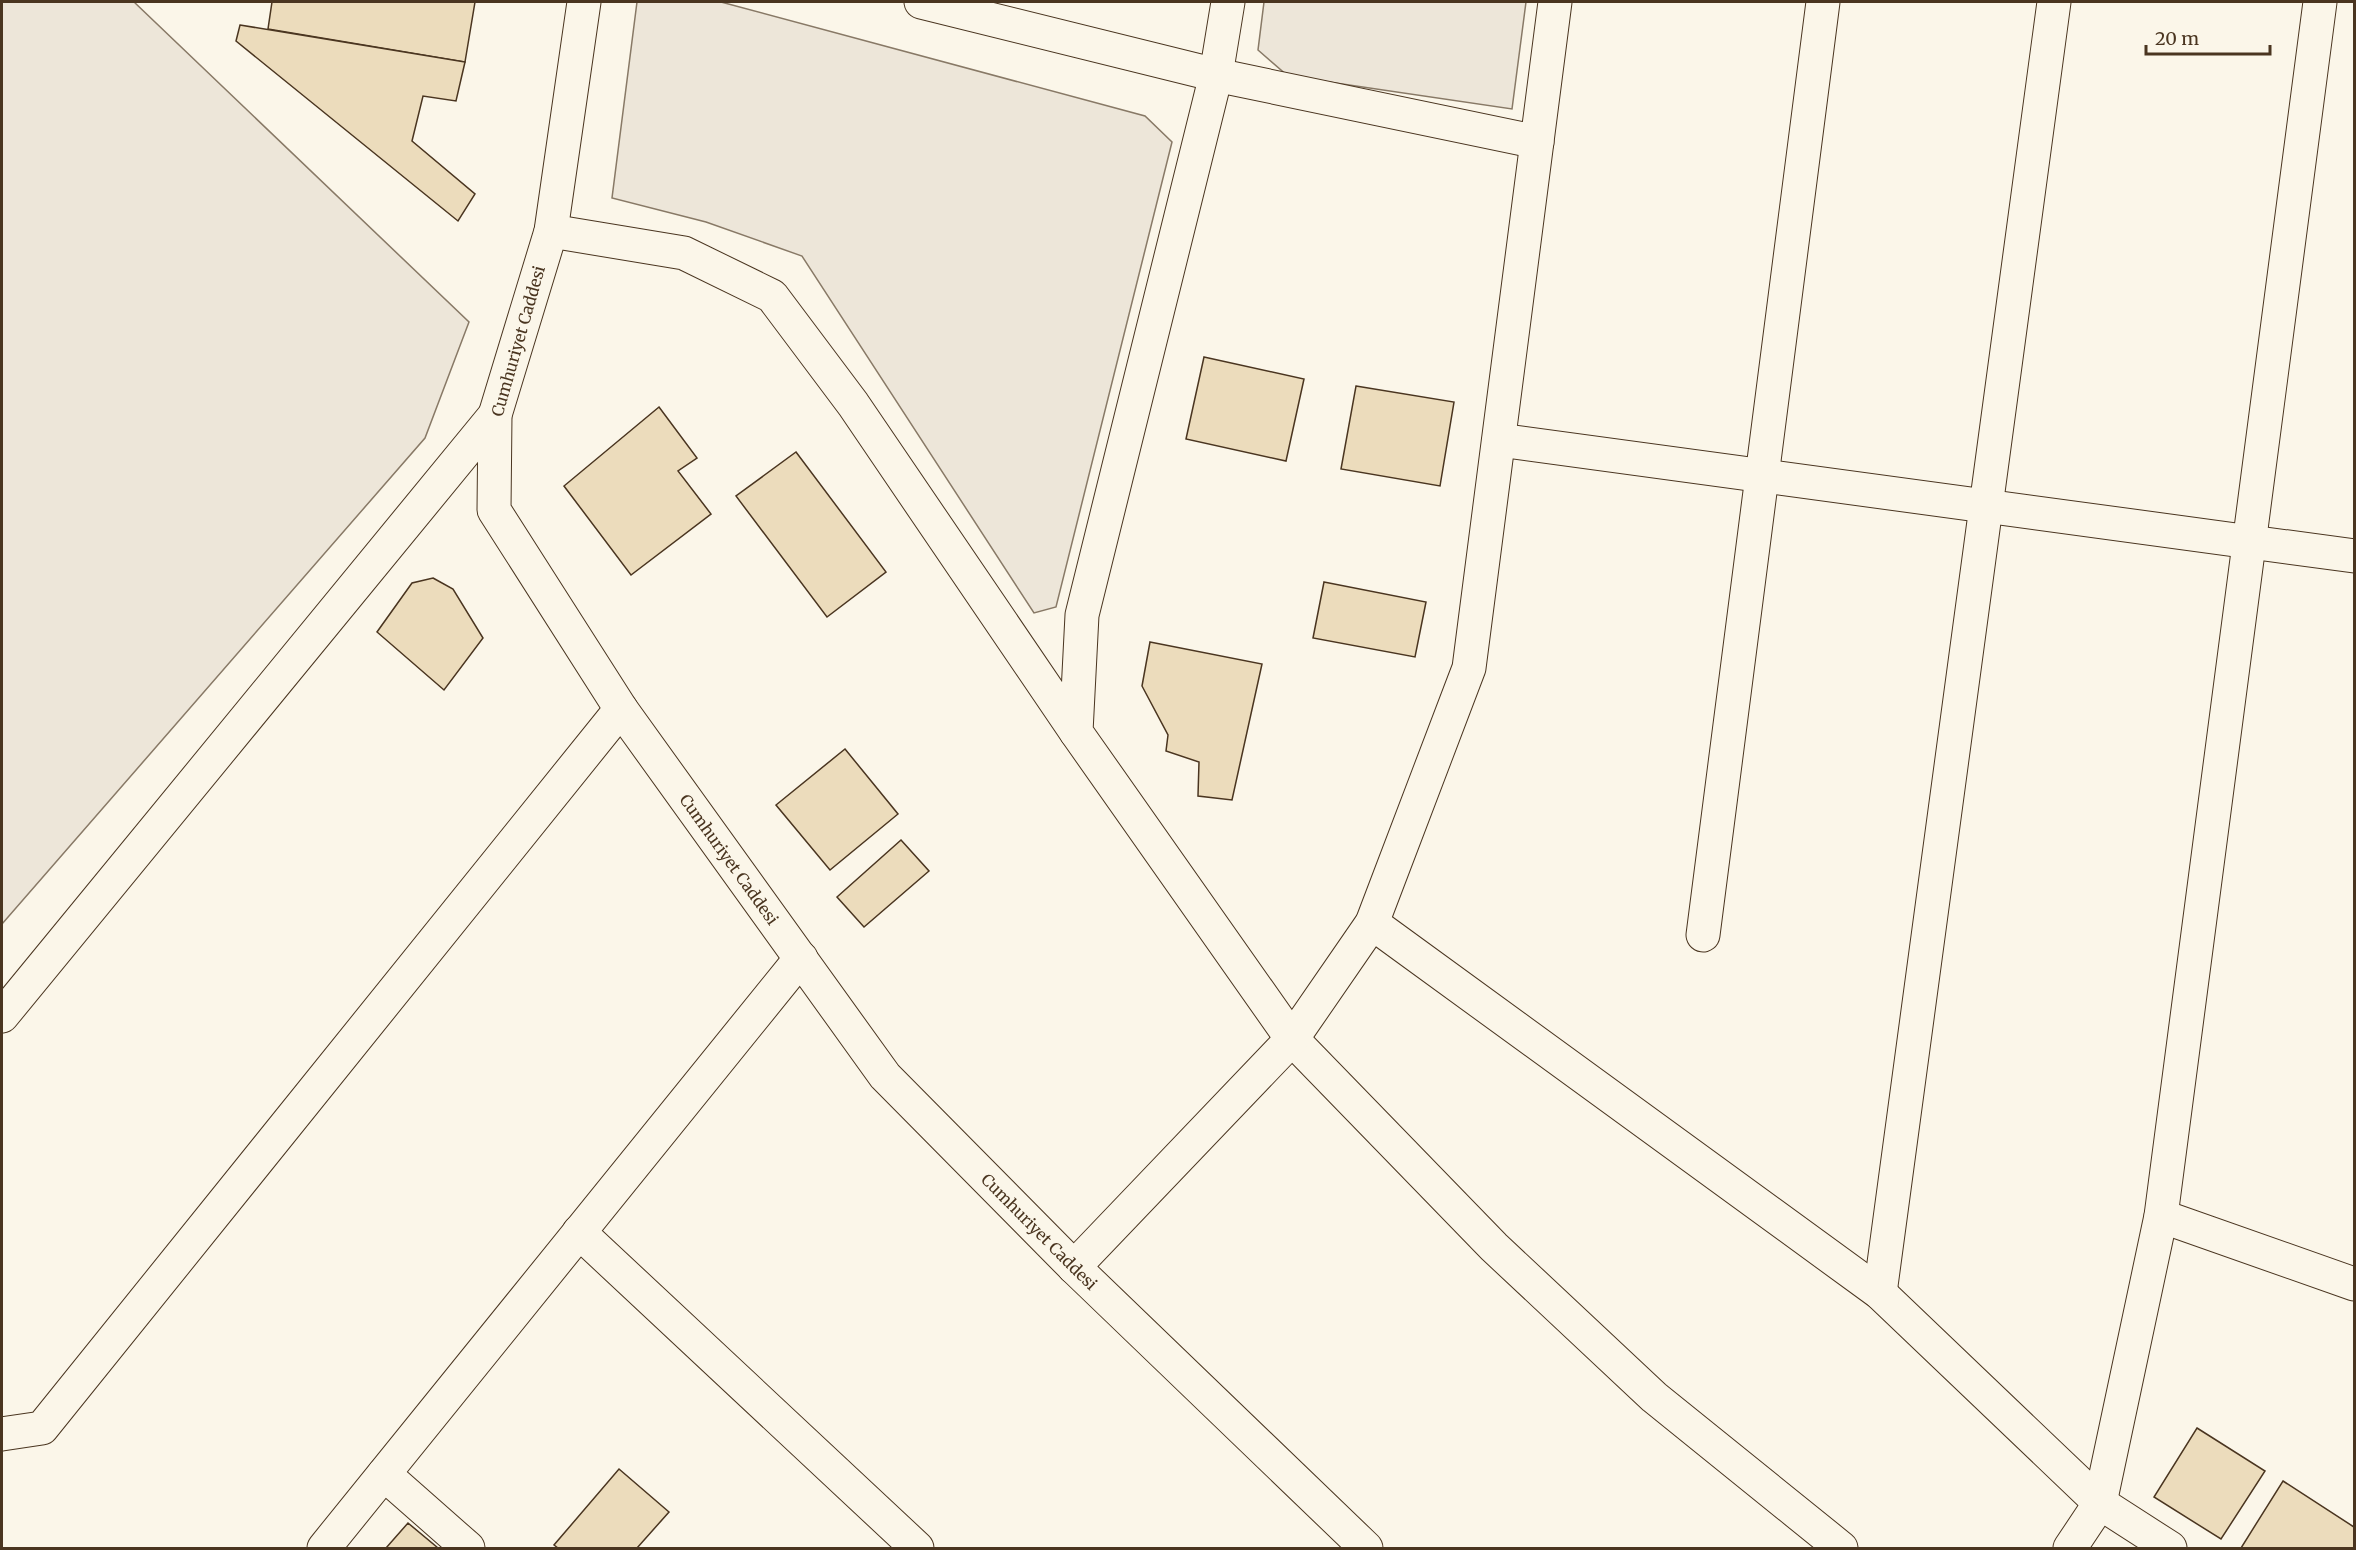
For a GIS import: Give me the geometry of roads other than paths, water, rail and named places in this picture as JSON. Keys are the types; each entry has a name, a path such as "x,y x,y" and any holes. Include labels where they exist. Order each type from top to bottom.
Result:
{"street":[{"name":"Cumhuriyet Caddesi","path":"584,2 551,231 495,416 494,510 621,709 885,1077 1074,1267 1366,1548"},
{"path":"921,2 1216,75 1537,142"},
{"path":"1076,732 1082,615 1216,75 1228,2"},
{"path":"1074,1267 1292,1040 1372,922 1469,668 1556,2"},
{"path":"1703,935 1823,2"},
{"path":"1880,1293 2054,2"},
{"path":"2070,1548 2100,1503 2162,1216 2320,2"},
{"path":"551,231 684,253 772,296 853,404 1076,732 1292,1040 1494,1247 1654,1397 1841,1548"},
{"path":"2,1016 495,416"},
{"path":"1498,440 2355,556"},
{"path":"2,1434 42,1428 621,709"},
{"path":"1372,922 1880,1293 2100,1503 2170,1548"},
{"path":"324,1548 801,958"},
{"path":"2162,1216 2355,1284"},
{"path":"579,1232 917,1548"},
{"path":"384,1474 468,1548"}]}
